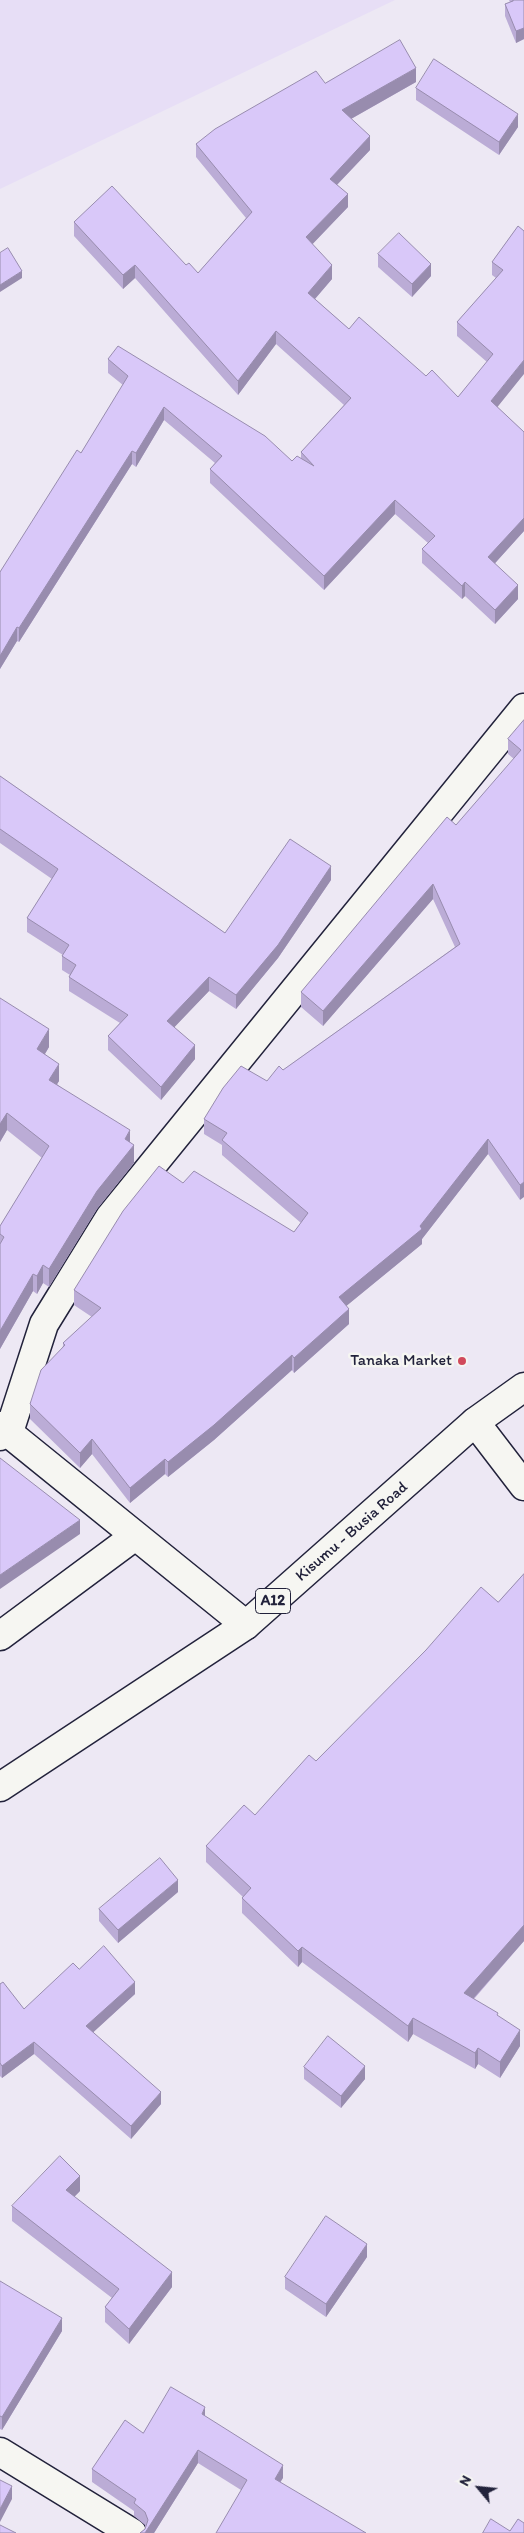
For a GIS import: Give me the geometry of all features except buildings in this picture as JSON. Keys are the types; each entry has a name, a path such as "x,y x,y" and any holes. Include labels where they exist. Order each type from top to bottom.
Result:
{"main road":[{"path":"246,1625 3,1431 44,1324 110,1217 524,708"},
{"name":"Kisumu - Busia Road","path":"0,1787 246,1625 475,1422 524,1387"},
{"path":"475,1422 524,1486"},
{"path":"0,1636 135,1536"},
{"path":"0,2452 132,2533"}],"shaded area":[{"path":"0,0 395,0 0,189"}],"place":[{"name":"Tanaka Market","path":"462,1361"}]}
